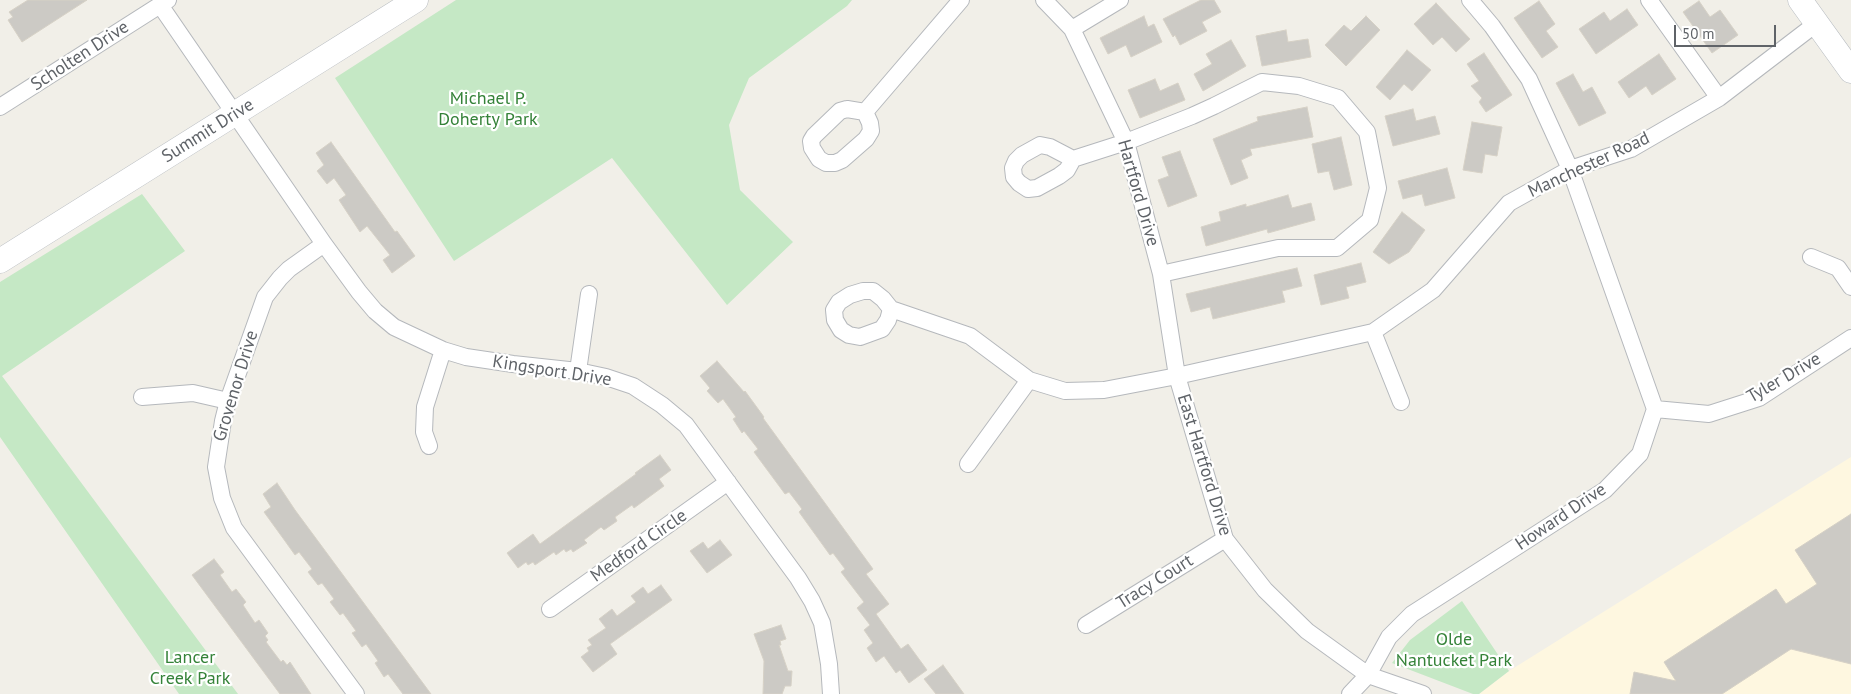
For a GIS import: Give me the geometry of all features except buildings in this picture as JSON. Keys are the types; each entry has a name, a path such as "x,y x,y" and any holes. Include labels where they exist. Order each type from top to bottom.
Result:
{"street":[{"name":"Summit Drive","path":"0,261 416,0"},
{"path":"865,112 961,0"},
{"name":"Hartford Drive","path":"1044,0 1072,29 1126,142 1161,274 1177,376"},
{"path":"1072,29 1120,0"},
{"path":"1470,0 1492,26 1529,79 1570,170 1655,409"},
{"path":"1649,0 1719,98"},
{"path":"1800,0 1851,70"},
{"name":"Kingsport Drive","path":"164,2 234,114 324,244 375,311 394,327 443,350 466,357 578,371 606,377 633,386 678,417 694,434 798,578 812,601 822,623 835,693"},
{"name":"Scholten Drive","path":"0,107 164,2"},
{"name":"Manchester Road","path":"891,308 970,336 1029,380 1065,391 1104,390 1177,376 1373,332 1432,290 1509,203 1570,170 1631,149 1719,98 1816,23"},
{"path":"1073,159 1126,142 1214,106 1262,82 1299,86 1338,98 1367,132 1378,188 1370,220 1337,248 1278,248 1161,274"},
{"name":"Grovenor Drive","path":"324,244 289,269 265,297 228,401 218,444 216,467 222,498 234,528 356,694"},
{"path":"1811,257 1838,268 1851,288"},
{"path":"578,371 590,294"},
{"path":"1373,332 1400,402"},
{"name":"Tyler Drive","path":"1655,409 1709,414 1759,398 1851,338"},
{"path":"429,446 424,432 425,407 443,350"},
{"name":"East Hartford Drive","path":"1177,376 1224,539 1265,590 1307,631 1368,675 1422,694"},
{"path":"968,464 1029,380"},
{"path":"142,397 193,393 228,401"},
{"name":"Howard Drive","path":"1350,694 1368,675 1389,637 1412,614 1605,490 1640,454 1655,409"},
{"name":"Medford Circle","path":"550,609 728,482"},
{"name":"Tracy Court","path":"1086,625 1224,539"}],"shaded area":[{"path":"1851,457 1851,694 1479,694 1509,671"}],"green space":[{"name":"Michael P. Doherty Park","path":"456,0 852,0 847,6 749,78 729,125 740,190 793,242 727,305 612,158 454,261 335,78"},
{"name":"Lancer Creek Park","path":"142,194 185,251 2,376 238,694 179,694 0,437 0,282"},
{"name":"Olde Nantucket Park","path":"1462,601 1509,671 1479,694 1473,694 1392,663 1410,640"}]}
